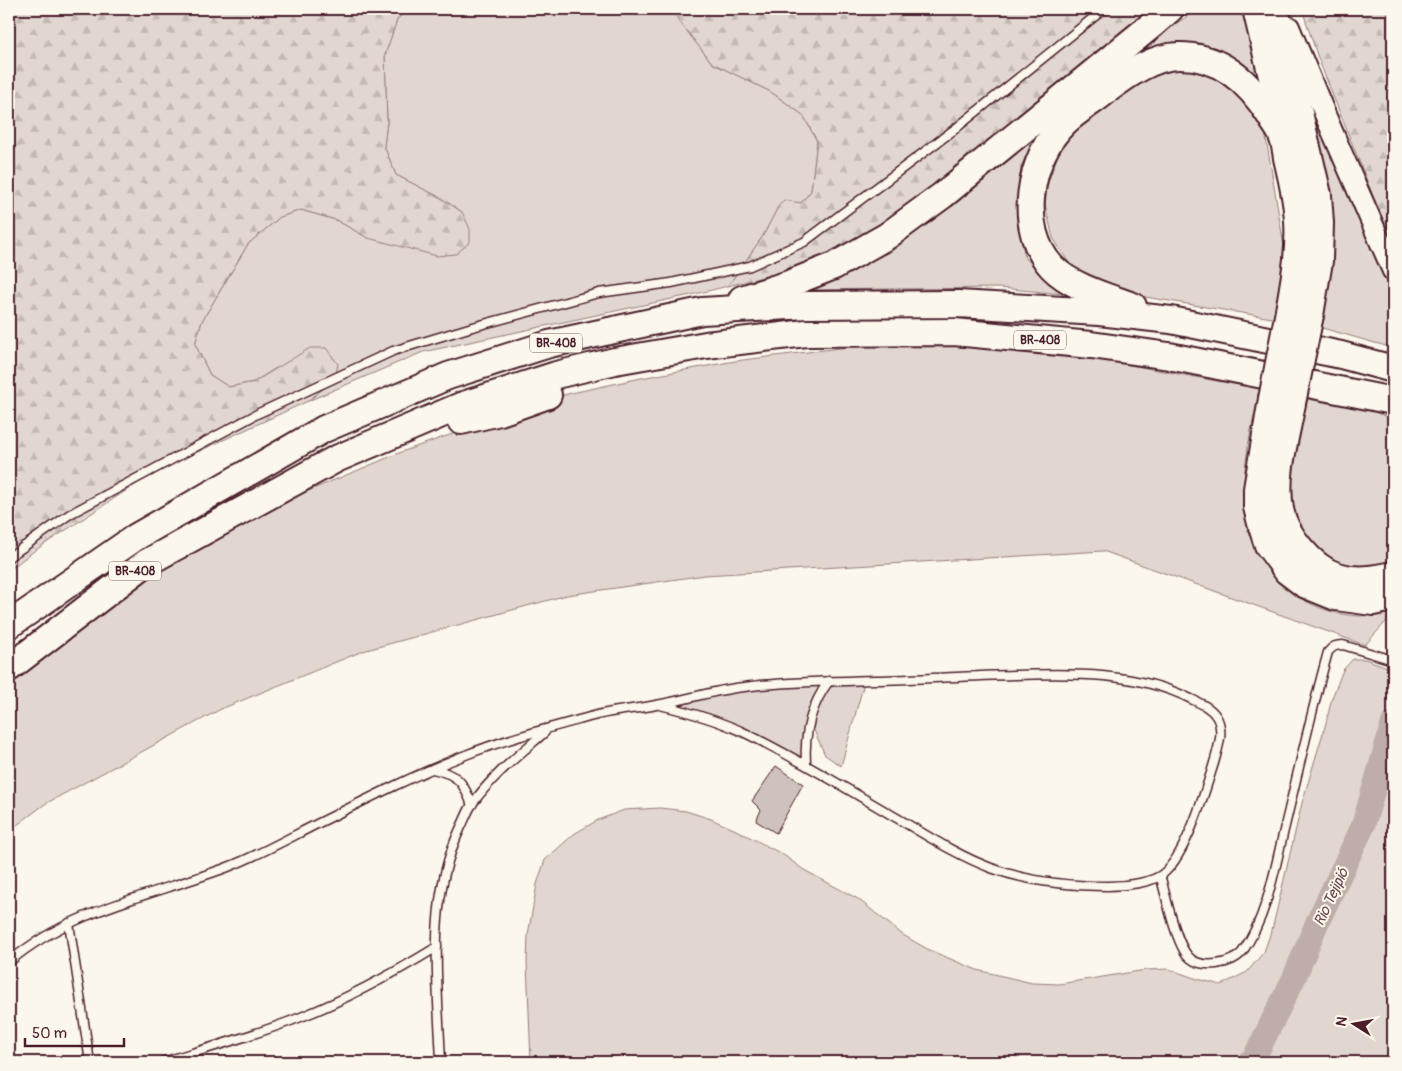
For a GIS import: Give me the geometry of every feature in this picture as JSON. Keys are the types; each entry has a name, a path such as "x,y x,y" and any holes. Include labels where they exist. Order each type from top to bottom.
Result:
{"highway":[{"path":"702,311 786,285 834,266 887,236 943,196 1170,9"},
{"path":"1275,9 1318,195 1320,222 1319,261 1299,313 1282,401 1257,489 1257,507 1268,545 1287,571 1304,584 1336,597 1373,602 1393,598"},
{"path":"1171,320 1079,286 1052,267 1036,243 1031,213 1034,181 1046,147 1065,123 1120,80 1150,62 1177,56 1204,59 1234,73 1258,96 1282,136 1295,194 1298,222 1299,313"},
{"name":"BR-408","path":"9,625 136,537 324,429 448,376 475,367 549,344 702,311 807,305 958,304 1099,312 1171,320 1341,355 1393,369"},
{"name":"BR-408","path":"9,668 146,562 274,493 455,422 500,412 564,388 739,341 806,333 954,332 1091,345 1169,356 1393,401"},
{"path":"1337,390 1393,413"},
{"path":"1282,401 1278,475 1280,510 1291,538 1313,562 1337,576 1370,580 1393,575"}],"street":[{"path":"1253,9 1282,136"},
{"path":"1283,9 1298,51 1393,271"}],"lane":[{"path":"9,557 79,509 259,413 392,351 469,328 599,294 672,283 750,266 804,242 955,129 1104,9"},
{"path":"1161,878 1173,921 1188,957 1204,965 1222,964 1241,953 1253,934 1266,900 1328,652 1336,645 1343,645 1393,660"},
{"path":"9,962 24,949 69,923 109,907 232,866 332,816 466,755 601,714 660,705 701,694 748,686 828,681 1030,674 1083,675 1118,678 1154,685 1186,696 1210,709 1217,717 1221,728 1219,746 1204,798 1176,861 1161,878 1118,886 1077,886 1034,880 991,868 949,849 806,764 721,722 660,705"},
{"path":"806,764 806,728 814,703 828,681"},
{"path":"441,1062 437,947 438,917 443,878 451,847 472,804 494,777 547,730"},
{"path":"433,769 449,773 459,780 472,804"},
{"path":"69,923 90,1062"},
{"path":"162,1062 248,1037 301,1017 355,993 437,947"}],"green space":[{"path":"9,9 406,9 397,20 385,55 387,122 384,146 396,175 441,198 462,212 470,229 470,242 456,254 437,256 368,238 336,220 301,210 280,217 248,244 202,321 195,344 210,375 229,387 254,382 310,348 326,348 338,364 335,379 308,401 156,471 34,551 9,570"},
{"path":"406,9 672,9 679,21 712,63 771,92 803,115 817,141 811,191 801,203 778,207 763,236 728,286 423,352 308,401 335,379 276,368 254,382 229,387 210,375 195,344 202,321 248,244 280,217 301,210 336,220 368,238 462,212 441,198 396,175 384,146 387,122 385,55 397,19"},
{"path":"672,9 1152,9 920,197 859,242 790,270 728,286 763,236 778,207 784,200 801,203 811,191 817,141 803,115 771,92 712,63 679,21"},
{"path":"1194,9 1246,9 1263,87 1247,68 1222,53 1122,65 1158,35 1191,14"},
{"path":"1302,9 1393,9 1393,237 1379,211 1318,58"},
{"path":"1168,65 1210,65 1239,87 1264,126 1285,252 1278,319 1139,296 1071,266 1053,238 1045,204 1048,182 1059,152 1081,124 1144,78"},
{"path":"1298,67 1376,257 1393,292 1393,348 1322,328 1331,261"},
{"path":"1041,128 1021,166 1017,218 1025,258 1048,278 1095,297 1000,288 792,290 854,268 892,251"},
{"path":"942,345 1065,353 1260,389 1247,457 1244,498 1247,522 1254,543 1264,563 1278,580 1295,594 1314,605 1336,613 1359,616 1393,611 1393,614 1365,645 1103,551 705,575 567,595 363,651 221,709 45,804 9,831 9,677 157,568 265,509 404,451 567,394 735,361 848,347"},
{"path":"1309,394 1358,406 1393,419 1393,567 1371,571 1356,568 1331,558 1312,543 1300,525 1294,505 1292,484 1294,461"},
{"path":"1353,659 1365,659 1393,669 1393,1062 531,1062 527,962 528,935 537,884 545,860 574,834 598,820 624,810 660,808 686,811 736,830 782,854 804,870 858,899 903,935 929,950 977,970 1032,983 1059,984 1146,970 1169,969 1221,985 1247,972 1264,952 1273,926 1302,803 1332,698 1343,670"},
{"path":"829,681 814,703 806,764 748,734 660,705 721,694"},
{"path":"864,683 841,766 825,755 813,728 818,704 829,688 839,684"}],"building":[{"path":"776,766 803,784 776,833 756,821 761,810 752,801"}],"waterway":[{"name":"Rio Tejipió","path":"1249,1062 1253,1060 1294,978 1317,923 1363,826 1393,723"}]}
